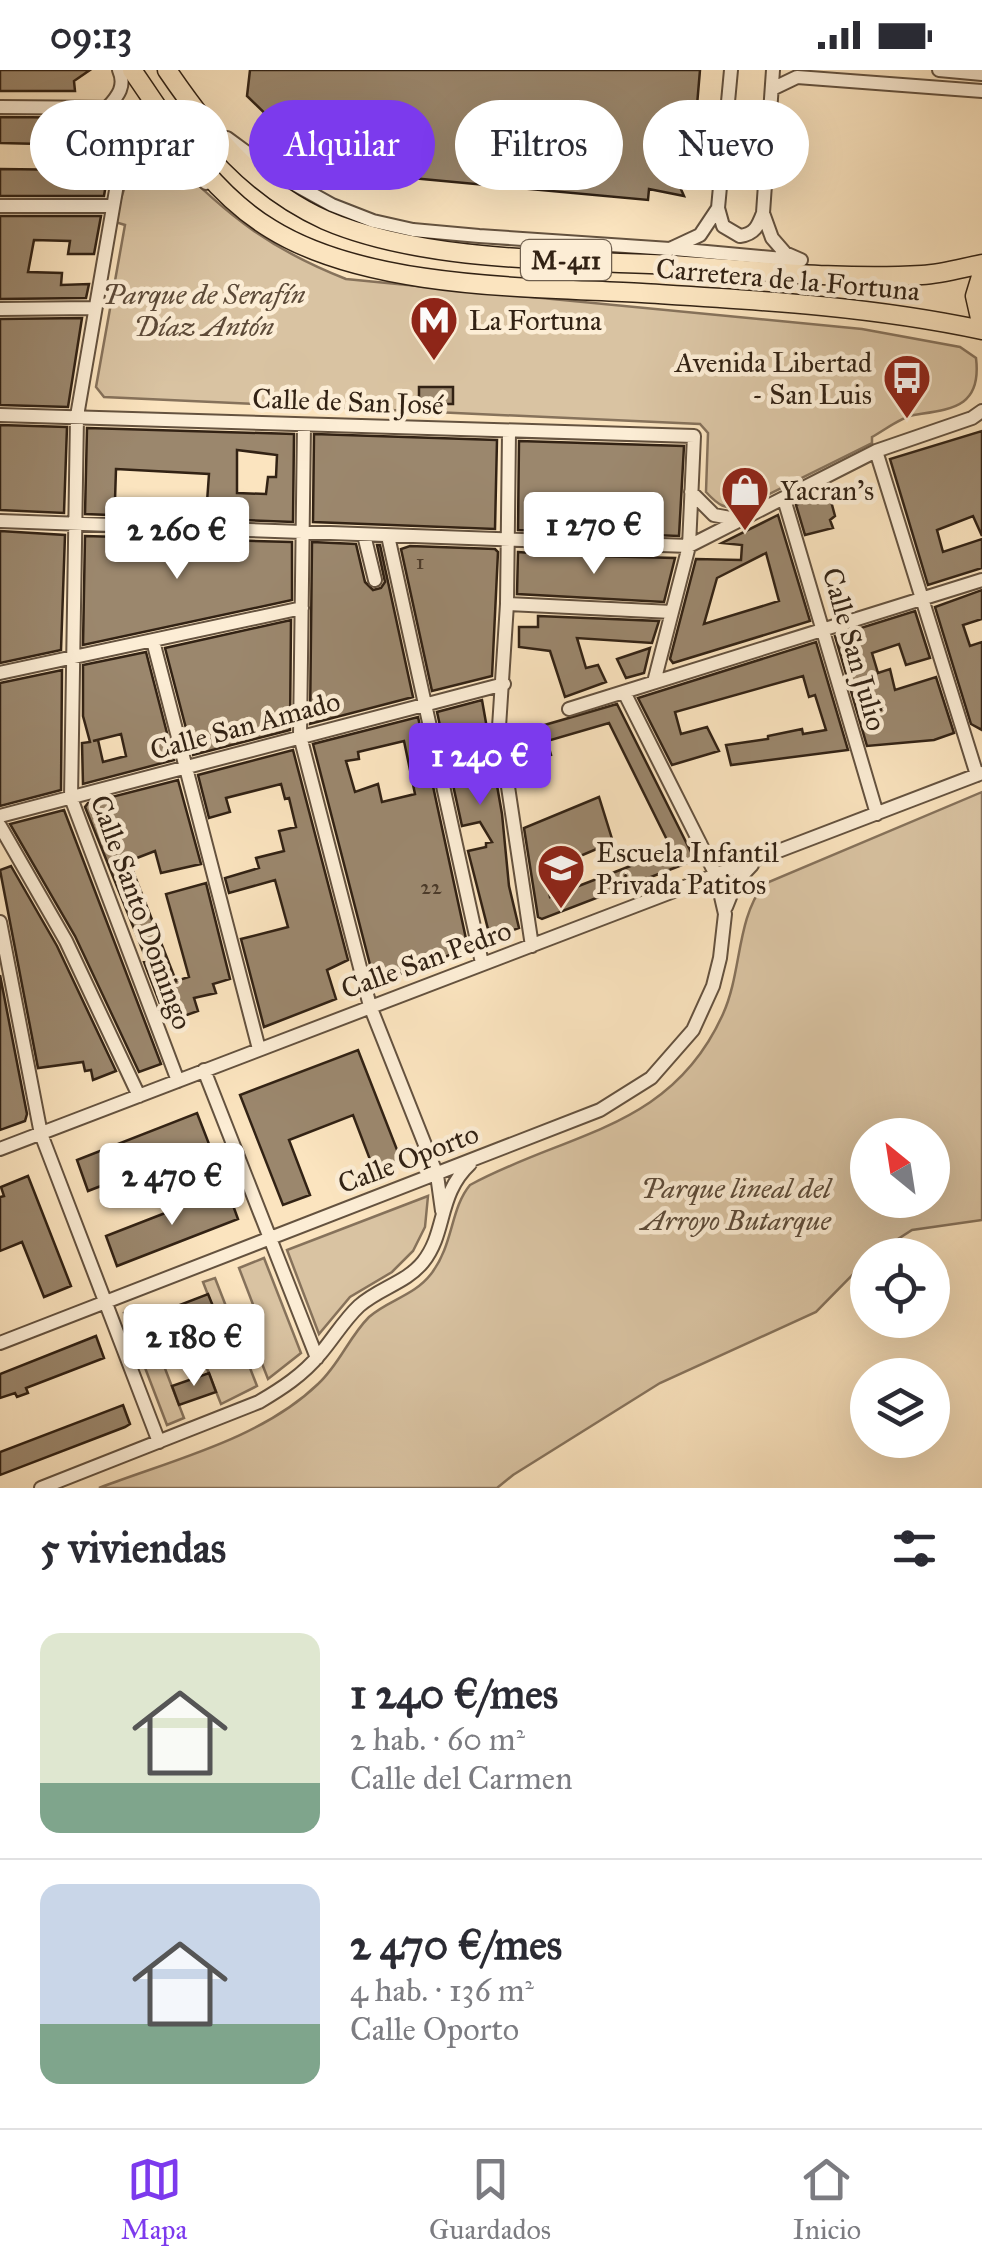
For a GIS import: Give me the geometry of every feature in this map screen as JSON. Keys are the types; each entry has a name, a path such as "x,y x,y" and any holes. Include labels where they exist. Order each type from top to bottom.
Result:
{"main road":[{"name":"Carretera de la Fortuna","path":"132,70 154,100"},
{"name":"Carretera de la Fortuna","path":"168,70 188,100"},
{"name":"Carretera de la Fortuna","path":"229,152 254,177 324,219 413,246 538,258 816,274 924,275 982,264"},
{"name":"Carretera de la Fortuna","path":"219,190 269,228 309,250 373,269 508,286 734,298 982,329"},
{"path":"982,274 975,296 982,329"}],"street":[{"name":"Calle Santo Domingo","path":"117,100 123,78 119,70"},
{"path":"730,70 718,208 723,226 740,236 749,235 758,227 762,213 773,70"},
{"path":"938,70 982,74"},
{"path":"772,89 797,77 982,92"},
{"path":"0,107 30,107"},
{"path":"229,137 276,174 332,205 373,221 413,230 802,260"},
{"name":"Calle Santo Domingo","path":"114,190 77,416 71,798 178,1081"},
{"path":"0,206 111,206"},
{"path":"670,249 700,235 718,208"},
{"path":"762,213 772,238 785,253 802,260 816,274"},
{"path":"0,309 94,308"},
{"path":"0,521 689,546 876,451 972,418 982,411"},
{"name":"Calle de San José","path":"0,415 694,436 692,492"},
{"path":"304,425 300,736 370,1006 437,1175 442,1212"},
{"path":"509,432 507,604 499,727 532,946"},
{"path":"876,451 980,774"},
{"path":"692,492 714,514 741,520"},
{"path":"654,682 689,546 692,492"},
{"name":"Calle San Julio","path":"784,499 877,814"},
{"path":"364,535 375,580"},
{"path":"388,536 482,963"},
{"path":"569,709 982,580"},
{"path":"507,604 672,612"},
{"path":"0,673 302,608"},
{"path":"153,641 259,1049"},
{"name":"Calle San Amado","path":"0,816 504,684"},
{"name":"Calle Oporto","path":"624,692 716,876 725,909"},
{"name":"Calle San Pedro","path":"0,1150 980,774"},
{"path":"0,826 66,941 139,1096"},
{"name":"Calle Oporto","path":"0,1343 600,1110 639,1086 667,1063 704,1012 720,958 725,909 736,882 758,859"},
{"path":"0,922 41,1134 160,1442"},
{"path":"204,1070 317,1358"},
{"path":"41,1488 259,1402 290,1383 317,1358 364,1301 408,1277 425,1260 436,1240 455,1181 475,1159"}],"green space":[{"name":"Parque de Serafín Díaz Antón","path":"204,190 252,230 295,256 346,279 862,329 960,347 976,358 977,375 969,396 961,403 904,418 872,437 872,443 737,508 722,506 706,492 708,433 700,424 104,397 96,387 125,225 115,222 123,191"},
{"name":"Parque lineal del Arroyo Butarque","path":"982,792 982,1220 912,1230 900,1238 850,1238 850,1277 816,1312 660,1383 497,1488 99,1488 243,1434 295,1403 325,1376 369,1317 417,1288 431,1274 470,1185 613,1123 646,1105 675,1082 701,1052 723,1014 755,898 764,884"},
{"path":"428,1196 425,1227 413,1251 392,1272 350,1297 319,1334 287,1250"},
{"path":"264,1258 301,1353 268,1379 247,1325 259,1320 239,1268"},
{"path":"215,1278 257,1386 221,1404 200,1351 225,1339 203,1282"},
{"path":"141,1306 184,1418 167,1425 124,1313"}],"building":[{"path":"0,70 90,70 74,81 75,91 0,91"},
{"path":"250,70 700,70 697,100 643,100 643,190 649,190 648,200 541,190 623,190 623,100 455,100 455,182 435,180 435,100 251,100 247,96"},
{"path":"0,117 30,117 30,144 0,143"},
{"path":"0,169 30,169 30,190 105,190 104,196 0,196"},
{"path":"654,190 681,190 684,196"},
{"path":"0,216 101,216 94,254 68,254 70,241 34,240 28,272 62,273 61,285 89,284 86,298 0,299"},
{"path":"82,318 68,407 0,405 0,319"},
{"path":"419,387 453,387 453,404 419,404"},
{"path":"0,425 67,427 64,513 0,510"},
{"path":"87,428 294,434 293,522 85,514","holes":["237,450 277,455 276,477 268,477 266,494 237,493","116,469 209,474 207,502 115,500"]},
{"path":"982,431 982,536 973,516 937,530 943,552 982,539 982,568 928,585 890,459"},
{"path":"314,434 497,440 495,529 313,522"},
{"path":"519,441 684,446 679,536 518,530"},
{"path":"828,490 835,516 830,520 833,528 805,535 796,505"},
{"path":"778,515 810,621 673,663 670,659 696,559 741,560 742,545 722,543","holes":["766,553 779,601 704,624 717,578"]},
{"path":"0,531 65,535 61,650 0,663"},
{"path":"85,536 292,542 292,600 83,645"},
{"path":"312,542 356,544 365,582 373,590 385,582 380,545 413,697 310,724"},
{"path":"410,546 498,552 492,676 432,691 401,549"},
{"path":"518,552 675,558 664,602 517,594"},
{"path":"982,590 982,619 963,625 970,646 982,642 982,730 971,724 935,607"},
{"path":"915,611 930,658 906,665 899,644 872,653 878,673 890,669 895,690 936,677 954,733 934,740 867,746 835,636"},
{"path":"538,616 659,621 652,643 577,638 586,668 598,665 606,682 565,697 550,651 519,647 519,627 538,627"},
{"path":"291,620 290,730 193,755 165,648"},
{"path":"816,642 848,750 731,765 726,745 802,729 803,734 826,730 815,695 809,697 803,676 675,712 681,734 707,727 719,751 672,765 638,698"},
{"path":"650,648 644,673 626,678 617,659"},
{"path":"146,652 174,760 83,784 82,743 90,742 83,716 83,665","holes":["121,734 126,756 103,762 98,740 93,741"]},
{"path":"62,670 61,790 0,806 0,683"},
{"path":"482,700 502,814 509,886 519,928 496,936 489,933 468,851 492,842 480,822 462,826 437,712"},
{"path":"617,704 695,860 542,919 538,917 524,828 599,797 613,842 545,871 550,897 672,850 609,723 547,741 551,755 515,766 510,735"},
{"path":"418,717 468,948 375,984 313,744","holes":["404,741 415,794 382,802 378,784 355,792 346,761 359,759 358,752"]},
{"path":"293,750 348,960 327,970 336,999 264,1027 241,939 288,927 275,880 229,893 225,878 259,868 256,858 284,851 279,831 296,827 289,798 285,799 281,784 226,798 230,812 209,818 198,775"},
{"path":"178,780 201,864 161,873 155,851 129,861 176,981 189,977 166,894 206,883 230,979 213,984 216,993 194,998 198,1011 167,1022 144,962 147,961 85,807 88,803"},
{"path":"64,810 161,1064 139,1072 75,936 10,824"},
{"path":"11,866 57,946 116,1071 93,1080 91,1070 85,1071 83,1062 38,1068 0,870"},
{"path":"0,975 27,1114 25,1121 0,1130"},
{"path":"358,1050 401,1160 374,1170 353,1115 289,1140 310,1195 283,1205 240,1095"},
{"path":"197,1113 209,1144 88,1191 77,1160"},
{"path":"28,1176 71,1286 44,1297 22,1242 0,1251 0,1197 4,1196 1,1187"},
{"path":"227,1189 238,1219 117,1266 106,1236"},
{"path":"208,1294 215,1311 208,1314 210,1317 180,1334 179,1330 153,1339 146,1318"},
{"path":"96,1336 104,1358 26,1388 28,1393 0,1398 0,1374"},
{"path":"209,1373 216,1392 179,1405 172,1386"},
{"path":"123,1405 130,1424 125,1427 0,1475 0,1452"}],"place":[{"name":"La Fortuna","path":"434,362"},
{"name":"Avenida Libertad - San Luis","path":"907,420"},
{"name":"Yacran's","path":"745,532"},
{"name":"Escuela Infantil Privada Patitos","path":"561,910"}]}
